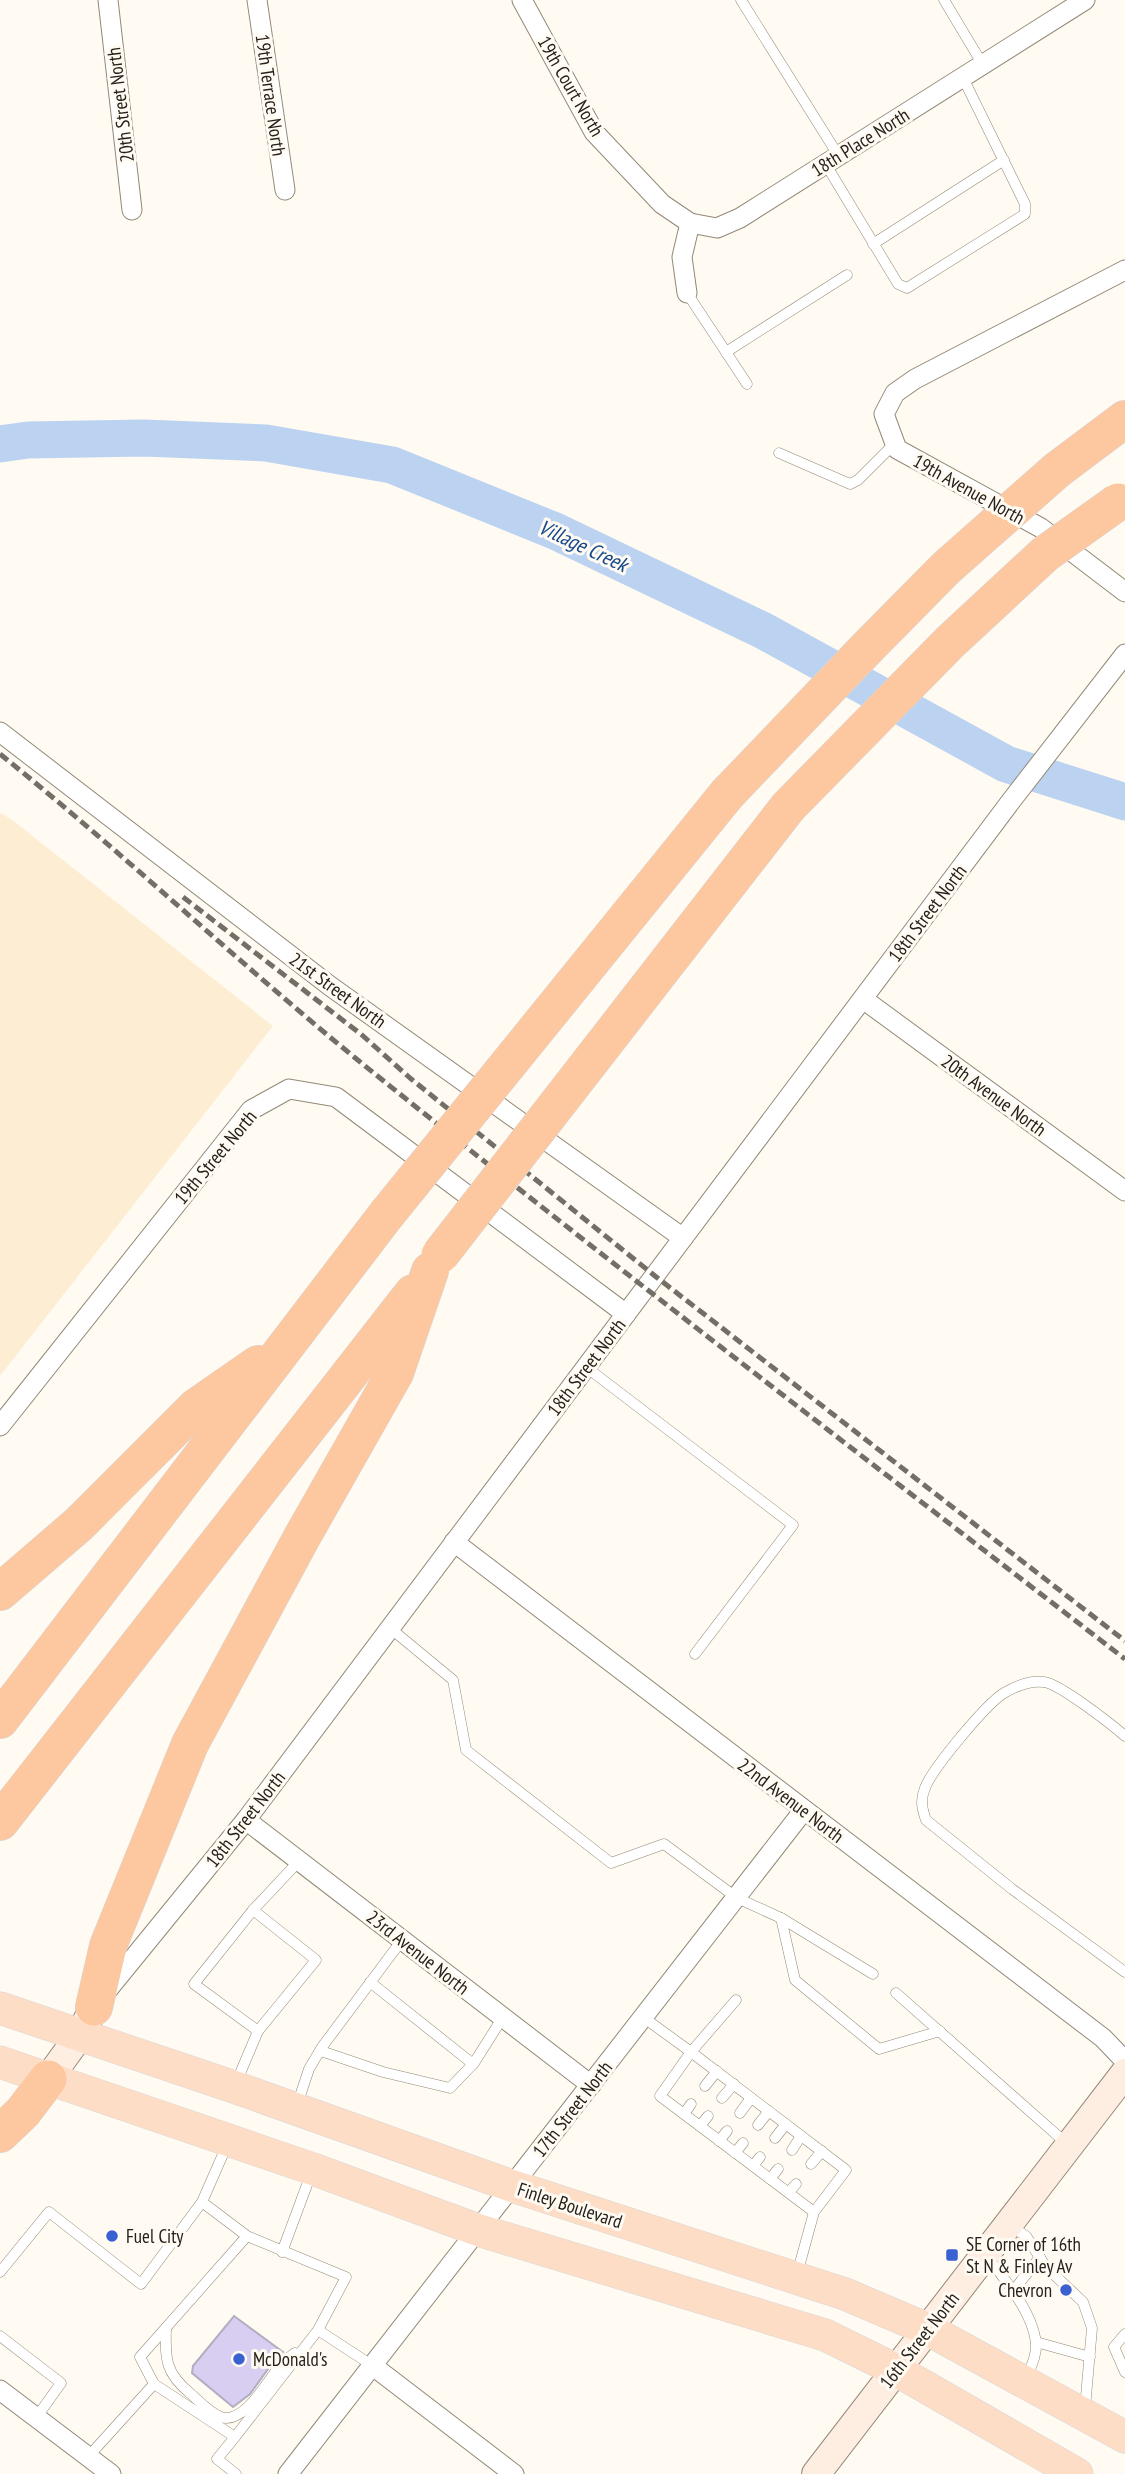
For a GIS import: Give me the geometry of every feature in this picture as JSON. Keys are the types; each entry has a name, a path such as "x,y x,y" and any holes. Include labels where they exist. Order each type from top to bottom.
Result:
{"highway":[{"path":"0,1720 386,1215 727,794 936,578 1057,470 1125,419"},
{"path":"0,1822 788,807 950,642 1045,554 1122,499"},
{"path":"87,2021 108,1946 190,1744 395,1373 435,1263"},
{"path":"0,1592 79,1524 196,1408 288,1343"},
{"path":"0,2134 23,2112 48,2079"}],"main road":[{"name":"Finley Boulevard","path":"0,2008 87,2021 234,2087 512,2186 845,2294 927,2329 1125,2437"},
{"path":"0,2062 313,2169 478,2230 825,2335 896,2370 1077,2474"}],"street":[{"name":"20th Street North","path":"108,0 132,210"},
{"name":"19th Terrace North","path":"257,0 285,190"},
{"name":"19th Court North","path":"522,0 594,132 662,204 690,223"},
{"name":"18th Place North","path":"690,223 717,228 729,224 1085,0"},
{"path":"687,293 682,257 690,223"},
{"name":"19th Avenue North","path":"1122,272 915,379 895,393 884,414 897,449 1041,528 1125,592"},
{"name":"18th Street North","path":"48,2079 87,2021 246,1820 1011,801 1125,654"},
{"name":"21st Street North","path":"0,733 330,986 683,1238"},
{"name":"20th Avenue North","path":"863,999 1125,1191"},
{"name":"19th Street North","path":"0,1426 251,1110 289,1089 336,1097 626,1314"},
{"name":"22nd Avenue North","path":"454,1542 1103,2038 1125,2061"},
{"name":"17th Street North","path":"288,2474 804,1810"},
{"name":"23rd Avenue North","path":"246,1820 591,2085"},
{"name":"16th Street North","path":"816,2474 1125,2073"},
{"path":"373,2365 514,2474"},
{"path":"0,2390 111,2474"}],"lane":[{"path":"741,0 831,159 873,244 898,284 906,288 1025,214 1026,204 963,78"},
{"path":"944,0 984,65"},
{"path":"873,244 1004,160"},
{"path":"726,352 847,275"},
{"path":"687,293 747,384"},
{"path":"779,453 850,484 858,480 895,443"},
{"path":"586,1367 793,1525 695,1654"},
{"path":"390,1628 453,1680 466,1750 611,1863 664,1844 737,1898 781,1918 873,1974"},
{"path":"1125,1736 1098,1714 1048,1682 1030,1681 1002,1694 989,1706 931,1775 924,1790 922,1807 926,1820 1012,1889 1125,1972"},
{"path":"258,2031 194,1984 253,1910 299,1861"},
{"path":"234,2087 258,2031 316,1960 253,1910"},
{"path":"781,1918 795,1980 879,2049 940,2031"},
{"path":"296,2109 309,2069 402,1940"},
{"path":"370,1982 473,2064"},
{"path":"896,1993 1069,2146"},
{"path":"736,2000 691,2052 660,2096 735,2153 757,2162 770,2179 792,2188 814,2212"},
{"path":"321,2050 383,2072 450,2088 473,2064 503,2017"},
{"path":"643,2017 846,2170 814,2212 796,2278"},
{"path":"705,2086 717,2071"},
{"path":"722,2098 734,2084"},
{"path":"740,2113 751,2098"},
{"path":"684,2114 691,2104"},
{"path":"758,2125 769,2111"},
{"path":"700,2126 708,2116"},
{"path":"775,2138 786,2124"},
{"path":"719,2141 727,2131"},
{"path":"792,2150 802,2136"},
{"path":"0,2272 49,2212 141,2284 202,2202 229,2140"},
{"path":"735,2153 743,2143"},
{"path":"811,2164 822,2151"},
{"path":"282,2252 313,2169"},
{"path":"770,2179 778,2169"},
{"path":"202,2202 247,2236 346,2277 318,2330 217,2459 236,2474"},
{"path":"1008,2225 1026,2236 1046,2267 1083,2302 1092,2328 1085,2416"},
{"path":"235,2437 154,2384 140,2357 247,2236"},
{"path":"986,2254 1013,2291 1034,2331 1036,2350 1025,2383"},
{"path":"1013,2291 1040,2257"},
{"path":"166,2327 165,2353 171,2375 211,2411 223,2418 235,2417 246,2408 284,2361 305,2347"},
{"path":"318,2330 373,2365"},
{"path":"1125,2334 1114,2347 1125,2372"},
{"path":"0,2336 61,2383 36,2418"},
{"path":"1035,2342 1090,2357"},
{"path":"88,2457 154,2384"}],"shaded area":[{"path":"0,813 273,1026 0,1376"}],"building":[{"name":"McDonald's","path":"234,2316 283,2352 250,2394 233,2407 192,2373 193,2366"}],"waterway":[{"name":"Village Creek","path":"0,444 28,440 144,438 266,443 392,465 555,531 762,630 1006,764 1125,802"}],"railway":[{"path":"0,754 375,1074 1125,1659"},
{"path":"183,897 362,1035 410,1078 655,1276 1125,1641"}],"place":[{"name":"Fuel City","path":"112,2236"},
{"name":"SE Corner of 16th St N & Finley Av","path":"952,2255"},
{"name":"Chevron","path":"1066,2290"},
{"name":"McDonald's","path":"239,2359"}]}
